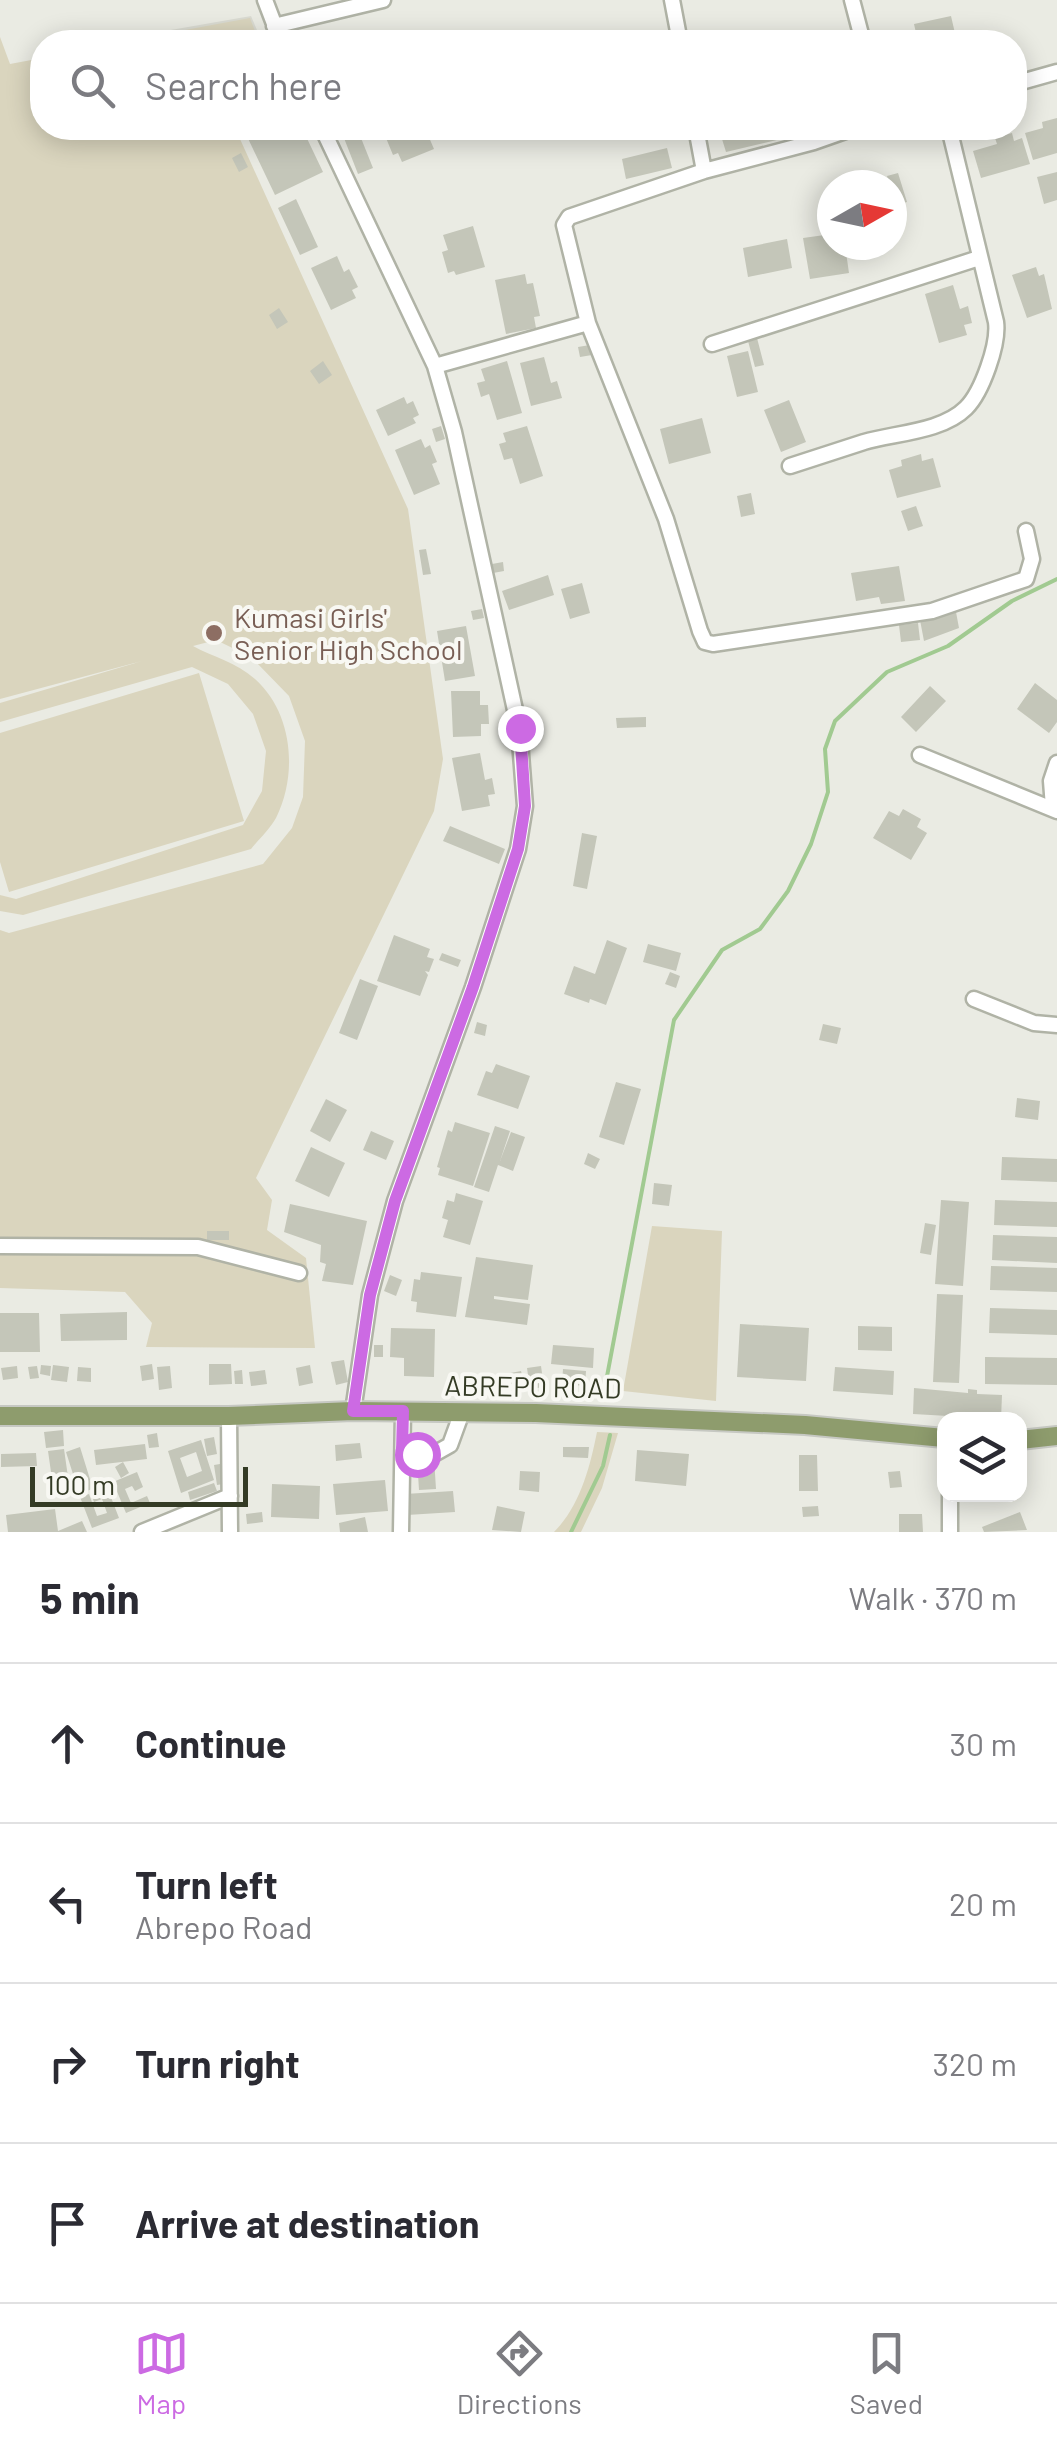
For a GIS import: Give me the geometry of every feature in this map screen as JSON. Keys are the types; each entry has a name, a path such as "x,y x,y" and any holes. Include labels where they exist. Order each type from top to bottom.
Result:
{"main road":[{"name":"ABREPO ROAD","path":"0,1416 462,1412 702,1419 937,1437"},
{"path":"1027,1439 1057,1436"}],"street":[{"path":"265,0 276,30"},
{"path":"274,26 383,0"},
{"path":"672,0 678,30"},
{"path":"852,0 859,30"},
{"path":"1027,80 1057,72"},
{"path":"328,140 434,366 454,432 520,728 525,806 518,849 504,893 395,1201 370,1295 353,1411"},
{"path":"698,140 704,170"},
{"path":"820,140 704,170 566,220 564,225 588,323 666,519 704,642 731,642 932,611 964,602 1026,579 1032,559 1026,531"},
{"path":"790,466 944,422 967,407 983,378 998,339 952,140"},
{"path":"712,344 980,258"},
{"path":"434,366 588,323"},
{"path":"920,755 1055,809 1051,781 1057,763"},
{"path":"974,999 1034,1022 1057,1025"},
{"path":"0,1246 198,1246 299,1272"},
{"path":"401,1532 410,1453 403,1411"},
{"path":"434,1454 450,1445 462,1412"},
{"path":"229,1416 230,1532"},
{"path":"142,1532 230,1496"},
{"path":"950,1502 950,1532"}],"shaded area":[{"path":"251,16 257,30 171,30"},
{"path":"250,18 254,30 185,30"},
{"name":"Kumasi Girls' Senior High School","path":"0,37 10,64 30,60 30,140 240,140 408,509 443,759 434,811 256,1178 272,1200 267,1230 306,1258 315,1348 146,1347 152,1323 125,1292 0,1288 0,930 9,933 263,864 292,828 303,797 305,741 289,696 251,657 216,640 193,646 248,673 268,693 277,709 284,726 289,764 283,801 271,826 251,849 23,915 0,911 0,895 16,899 243,825 262,791 266,751 253,714 228,684 192,667 0,722 0,703 142,661 0,699"},
{"path":"199,673 244,821 9,892 0,862 0,733"},
{"path":"652,1226 722,1231 716,1401 623,1391"},
{"path":"597,1432 618,1433 602,1488 581,1532 554,1532 577,1498"}],"building":[{"path":"951,16 954,30 915,30 914,24"},
{"path":"1057,118 1057,153 1033,160 1027,132 1043,128 1042,122"},
{"path":"249,140 308,140 323,172 275,195"},
{"path":"345,140 362,140 373,168 358,174"},
{"path":"387,140 430,140 434,149 402,162 398,153 393,155"},
{"path":"722,140 777,140 726,152"},
{"path":"996,140 1023,140 1030,164 981,178 973,151 997,144"},
{"path":"667,148 672,168 626,179 622,159"},
{"path":"241,153 248,167 239,172 232,158"},
{"path":"1057,172 1057,200 1044,204 1037,177"},
{"path":"296,199 318,247 300,255 278,208"},
{"path":"473,226 485,267 456,275 454,271 448,273 442,252 448,250 443,235"},
{"path":"817,236 817,260 847,260 849,273 810,279 803,238"},
{"path":"787,239 792,268 748,277 743,248"},
{"path":"337,256 344,272 349,269 358,287 352,290 356,298 331,310 311,268"},
{"path":"1036,267 1039,276 1044,274 1052,309 1027,318 1012,275"},
{"path":"525,274 527,284 533,283 540,316 534,317 536,328 506,334 495,280"},
{"path":"953,285 960,309 968,306 972,323 964,325 967,335 939,343 925,294"},
{"path":"279,308 288,322 277,329 269,315"},
{"path":"757,338 764,365 755,367 748,341"},
{"path":"590,345 592,355 580,357 578,347"},
{"path":"748,351 758,392 737,397 727,356"},
{"path":"544,357 551,383 557,381 562,398 531,406 520,363"},
{"path":"323,361 332,375 319,384 310,371"},
{"path":"507,361 522,413 497,420 489,394 481,397 477,383 485,381 481,369"},
{"path":"404,397 407,404 413,401 419,415 413,418 416,423 388,436 376,410"},
{"path":"789,400 806,442 781,452 764,410"},
{"path":"702,418 711,453 669,464 660,429"},
{"path":"441,426 445,439 436,442 432,429"},
{"path":"527,426 543,476 520,484 512,458 504,460 499,444 506,442 503,433"},
{"path":"421,439 425,448 430,445 440,484 414,495 395,450"},
{"path":"921,454 922,461 933,458 941,487 897,498 889,470 902,466 901,460"},
{"path":"751,493 755,514 741,517 737,496"},
{"path":"916,506 923,526 908,531 901,511"},
{"path":"426,549 431,574 423,575 419,550"},
{"path":"503,562 504,571 493,573 492,564"},
{"path":"899,566 905,601 881,604 879,597 856,601 851,573"},
{"path":"548,575 554,595 509,610 502,591"},
{"path":"582,583 590,613 570,619 561,589"},
{"path":"482,609 484,618 473,620 471,611"},
{"path":"956,612 959,628 924,641 920,620"},
{"path":"918,623 920,640 901,642 899,625"},
{"path":"466,626 475,676 445,681 437,631"},
{"path":"1035,683 1057,700 1057,722 1049,733 1017,709"},
{"path":"930,686 946,701 916,732 901,717"},
{"path":"451,691 480,691 480,705 488,705 489,724 481,724 481,736 453,737"},
{"path":"646,717 646,727 617,728 616,718"},
{"path":"480,753 485,780 492,778 495,794 488,795 490,806 462,811 452,758"},
{"path":"903,809 921,819 917,827 927,833 911,860 873,838 889,811 899,816"},
{"path":"450,826 505,849 499,864 443,841"},
{"path":"582,833 597,836 587,889 573,886"},
{"path":"394,935 430,949 427,957 434,959 429,972 425,971 428,975 420,996 377,981"},
{"path":"607,940 627,948 606,1005 564,994 574,966 595,974"},
{"path":"648,944 681,953 676,971 643,962"},
{"path":"442,953 461,960 458,967 439,960"},
{"path":"670,972 680,976 676,988 665,984"},
{"path":"360,979 378,986 357,1040 339,1033"},
{"path":"477,1022 487,1025 485,1036 474,1033"},
{"path":"823,1024 841,1028 837,1044 819,1040"},
{"path":"496,1064 530,1076 518,1109 477,1095 486,1071 492,1073"},
{"path":"616,1082 641,1089 624,1145 599,1137"},
{"path":"1017,1098 1040,1101 1038,1120 1015,1117"},
{"path":"326,1099 347,1110 330,1142 310,1131"},
{"path":"455,1122 490,1133 473,1186 438,1175 448,1130 452,1132"},
{"path":"495,1126 510,1131 500,1161 511,1132 525,1137 513,1171 498,1165 489,1192 474,1187"},
{"path":"371,1131 394,1141 386,1160 363,1150"},
{"path":"311,1147 345,1163 329,1197 295,1181"},
{"path":"588,1153 600,1159 595,1169 584,1164"},
{"path":"1002,1157 1057,1159 1057,1182 1001,1180"},
{"path":"654,1183 672,1185 669,1206 652,1204"},
{"path":"456,1193 483,1201 470,1245 443,1237 448,1220 442,1218 447,1200 454,1202"},
{"path":"941,1200 969,1202 963,1286 935,1284"},
{"path":"995,1200 1057,1202 1057,1227 994,1225"},
{"path":"290,1204 367,1221 353,1285 322,1281 326,1264 320,1262 321,1245 284,1232"},
{"path":"925,1223 936,1225 931,1255 920,1253"},
{"path":"207,1231 229,1231 229,1240 207,1240"},
{"path":"993,1235 1057,1237 1057,1263 992,1260"},
{"path":"476,1257 533,1265 528,1300 494,1296 530,1304 527,1325 465,1317"},
{"path":"991,1266 1057,1268 1057,1292 990,1290"},
{"path":"421,1272 462,1277 456,1317 416,1312 417,1302 411,1301 414,1279 420,1280"},
{"path":"390,1275 402,1280 396,1296 384,1291"},
{"path":"937,1294 963,1295 959,1383 933,1382"},
{"path":"990,1308 1057,1310 1057,1335 989,1333"},
{"path":"127,1312 127,1340 61,1341 60,1314"},
{"path":"0,1313 39,1313 40,1352 0,1352"},
{"path":"740,1324 809,1328 806,1381 737,1377"},
{"path":"858,1326 892,1327 892,1351 858,1350"},
{"path":"391,1328 435,1329 434,1377 404,1376 404,1358 390,1357"},
{"path":"374,1345 383,1345 383,1357 374,1357"},
{"path":"553,1345 594,1348 593,1368 551,1364"},
{"path":"985,1357 1057,1358 1057,1385 985,1384"},
{"path":"344,1360 348,1382 336,1385 331,1362"},
{"path":"152,1364 154,1379 142,1381 140,1366"},
{"path":"209,1364 231,1364 232,1384 209,1385"},
{"path":"41,1365 51,1366 50,1376 40,1374"},
{"path":"53,1365 69,1367 67,1382 51,1380"},
{"path":"310,1365 313,1383 299,1386 296,1368"},
{"path":"17,1366 18,1378 3,1380 1,1368"},
{"path":"37,1366 39,1378 30,1379 28,1367"},
{"path":"170,1366 172,1388 159,1390 157,1367"},
{"path":"541,1366 544,1387 530,1389 527,1368"},
{"path":"78,1367 91,1368 91,1382 77,1381"},
{"path":"835,1367 894,1371 893,1395 833,1391"},
{"path":"563,1369 586,1371 585,1386 562,1384"},
{"path":"242,1370 243,1384 235,1384 234,1371"},
{"path":"265,1370 267,1384 251,1386 249,1372"},
{"path":"521,1371 524,1383 508,1386 506,1374"},
{"path":"914,1388 968,1393 968,1389 977,1390 977,1394 1002,1395 1001,1412 913,1414"},
{"path":"63,1430 64,1446 46,1448 44,1432"},
{"path":"157,1433 159,1447 149,1448 147,1435"},
{"path":"214,1437 217,1454 207,1456 204,1439"},
{"path":"201,1440 214,1480 181,1493 168,1451","holes":["196,1452 202,1471 187,1477 180,1458"]},
{"path":"433,1442 436,1489 419,1490 416,1443"},
{"path":"360,1443 362,1458 336,1461 335,1445"},
{"path":"145,1444 147,1459 96,1465 94,1450"},
{"path":"80,1447 93,1489 79,1493 66,1452"},
{"path":"563,1447 589,1447 588,1458 563,1457"},
{"path":"64,1449 68,1477 52,1479 48,1451"},
{"path":"637,1450 689,1454 686,1486 635,1481"},
{"path":"36,1453 37,1466 1,1467 1,1454"},
{"path":"799,1455 817,1455 818,1491 799,1491"},
{"path":"123,1462 129,1473 121,1478 115,1467"},
{"path":"220,1464 223,1484 217,1485 214,1465"},
{"path":"520,1471 540,1472 539,1492 519,1490"},
{"path":"900,1471 902,1487 890,1488 888,1472"},
{"path":"137,1472 143,1487 135,1491 132,1486 125,1489 131,1503 147,1496 150,1503 126,1513 113,1482"},
{"path":"385,1480 388,1511 336,1515 333,1484"},
{"path":"214,1483 217,1491 190,1500 188,1492"},
{"path":"272,1484 320,1486 319,1519 271,1517"},
{"path":"107,1487 119,1518 92,1528 80,1497 89,1494 97,1516 107,1513 102,1499 94,1502 91,1493"},
{"path":"453,1491 455,1512 407,1515 405,1494"},
{"path":"497,1506 525,1512 521,1532 492,1530"},
{"path":"818,1506 819,1516 803,1517 802,1507"},
{"path":"55,1509 58,1531 82,1521 87,1532 8,1532 6,1515"},
{"path":"262,1512 263,1522 247,1524 246,1514"},
{"path":"1020,1512 1027,1530 984,1532 982,1527"},
{"path":"899,1514 922,1514 923,1532 899,1532"},
{"path":"365,1517 368,1532 340,1532 339,1523"}],"waterway":[{"path":"605,1387 674,1020 722,950 760,929 788,891 811,844 828,792 825,749 835,721 887,672 948,646 1012,601 1057,579"},
{"path":"571,1532 603,1466 610,1435"}],"tunnel":[{"path":"417,1454 434,1454"}],"place":[{"name":"Kumasi Girls' Senior High School","path":"214,633"}],"route":[{"path":"417,1454 402,1452 403,1411 353,1411 370,1295 395,1201 473,987 518,849 525,806 520,728"}]}
